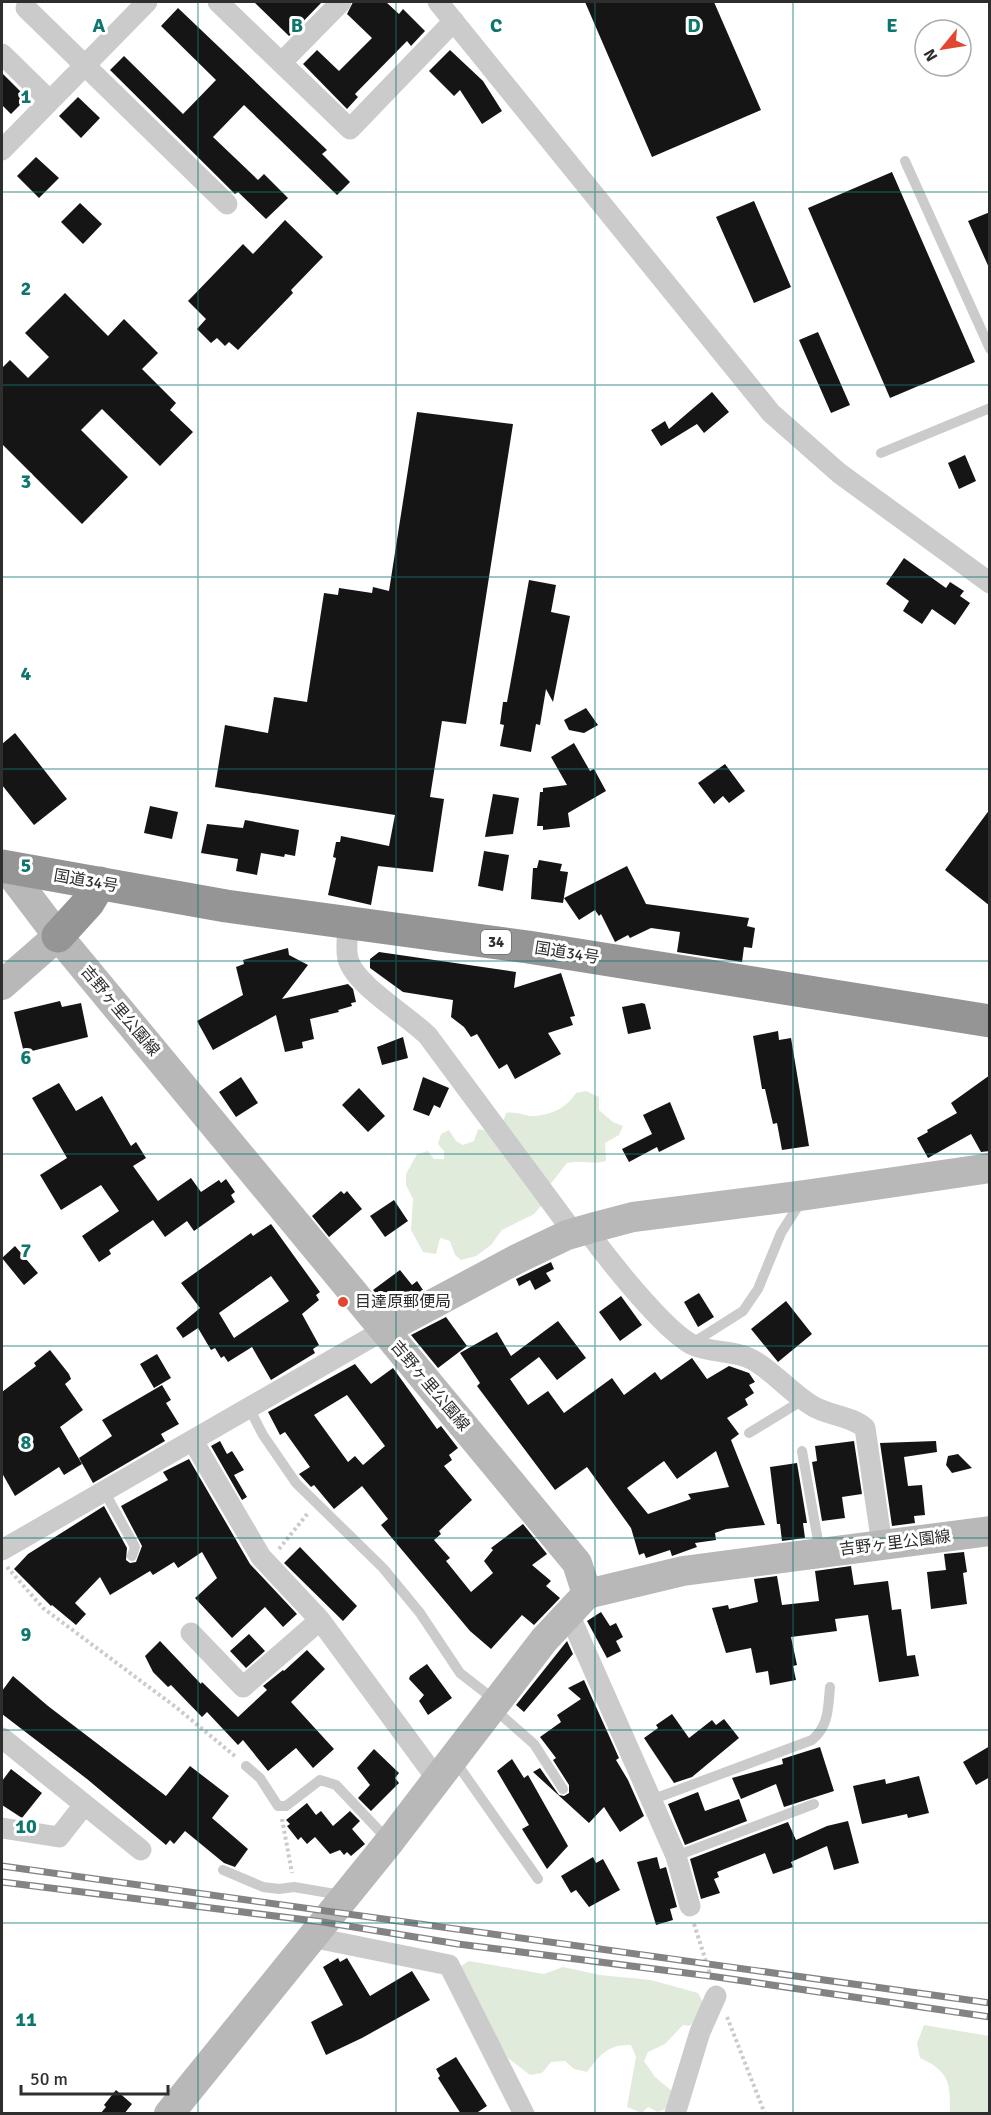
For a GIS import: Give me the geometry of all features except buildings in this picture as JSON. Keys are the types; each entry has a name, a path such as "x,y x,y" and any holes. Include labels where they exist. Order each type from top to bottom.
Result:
{"highway":[{"name":"国道34号","path":"3,866 226,906 349,921 990,1021"},
{"path":"58,936 88,903 100,883"}],"main road":[{"name":"吉野ヶ里公園線","path":"3,866 58,936 577,1563 578,1604 684,1571 990,1531"},
{"path":"2,985 58,936"},
{"path":"384,1330 519,1258 580,1231 633,1217 806,1195 990,1167"},
{"path":"169,2114 390,1841 544,1640 578,1604"}],"street":[{"path":"2,150 147,2"},
{"path":"218,2 350,129 454,21"},
{"path":"281,63 340,2"},
{"path":"438,2 771,413 839,473 990,583"},
{"path":"26,8 228,204"},
{"path":"2,54 50,101"},
{"path":"349,921 347,958 355,973 364,984 412,1020 428,1036 580,1231 672,1330 691,1344 739,1354 753,1360 803,1400 822,1412 859,1422 865,1428 882,1545"},
{"path":"2,1550 384,1330"},
{"path":"192,1441 261,1557 320,1620 445,1769"},
{"path":"578,1604 651,1800 676,1856 690,1906"},
{"path":"191,1633 243,1687 320,1620"},
{"path":"2,1738 141,1850"},
{"path":"2,1828 59,1837 84,1805"},
{"path":"311,1937 449,1965 524,2114"},
{"path":"675,2114 700,2032 716,1996"}],"lane":[{"path":"905,161 990,349"},
{"path":"880,453 990,408"},
{"path":"691,1344 743,1311 758,1289 781,1233 806,1195"},
{"path":"749,1433 803,1400"},
{"path":"249,1408 263,1435 296,1483 383,1568 420,1613 460,1673 495,1704 534,1744 563,1789"},
{"path":"802,1451 820,1553"},
{"path":"104,1491 135,1547 132,1556"},
{"path":"651,1800 812,1740 822,1732 827,1719 830,1686"},
{"path":"246,1766 260,1778 278,1806 286,1806 320,1780 336,1785 390,1841"},
{"path":"445,1769 537,1879"},
{"path":"676,1856 814,1804"},
{"path":"223,1870 263,1887 294,1887 344,1896"}],"path":[{"path":"261,1557 273,1556 316,1503"},
{"path":"2,1559 43,1608 177,1708 246,1766"},
{"path":"278,1806 286,1835 294,1887"},
{"path":"690,1906 716,1996 732,2026 765,2114"}],"green space":[{"path":"586,1091 599,1097 599,1110 613,1122 623,1126 619,1135 605,1143 606,1161 567,1163 549,1186 542,1205 534,1214 502,1230 491,1245 476,1256 461,1260 455,1255 450,1241 440,1238 436,1254 423,1252 411,1230 413,1199 406,1185 406,1174 417,1154 428,1151 434,1159 444,1159 444,1151 438,1144 441,1134 449,1130 456,1141 463,1145 474,1141 478,1129 492,1132 502,1124 506,1113 532,1116 548,1114 563,1106 576,1093"},
{"path":"469,1961 544,1974 563,1967 600,1975 651,1980 698,1993 703,2002 697,2020 689,2026 683,2025 665,2044 648,2052 644,2061 655,2077 672,2091 668,2108 658,2112 648,2107 642,2113 627,2107 636,2057 631,2045 616,2046 605,2052 587,2072 574,2069 565,2061 551,2062 542,2073 530,2075 508,2058 496,2038 461,1966"},
{"path":"924,2025 989,2036 989,2113 950,2113 950,2093 943,2073 920,2058 917,2043"}],"railway":[{"path":"2,1866 990,2003"},
{"path":"2,1882 323,1922 458,1944 710,1976 990,2017"}],"place":[{"name":"目達原郵便局","path":"343,1302"}]}
